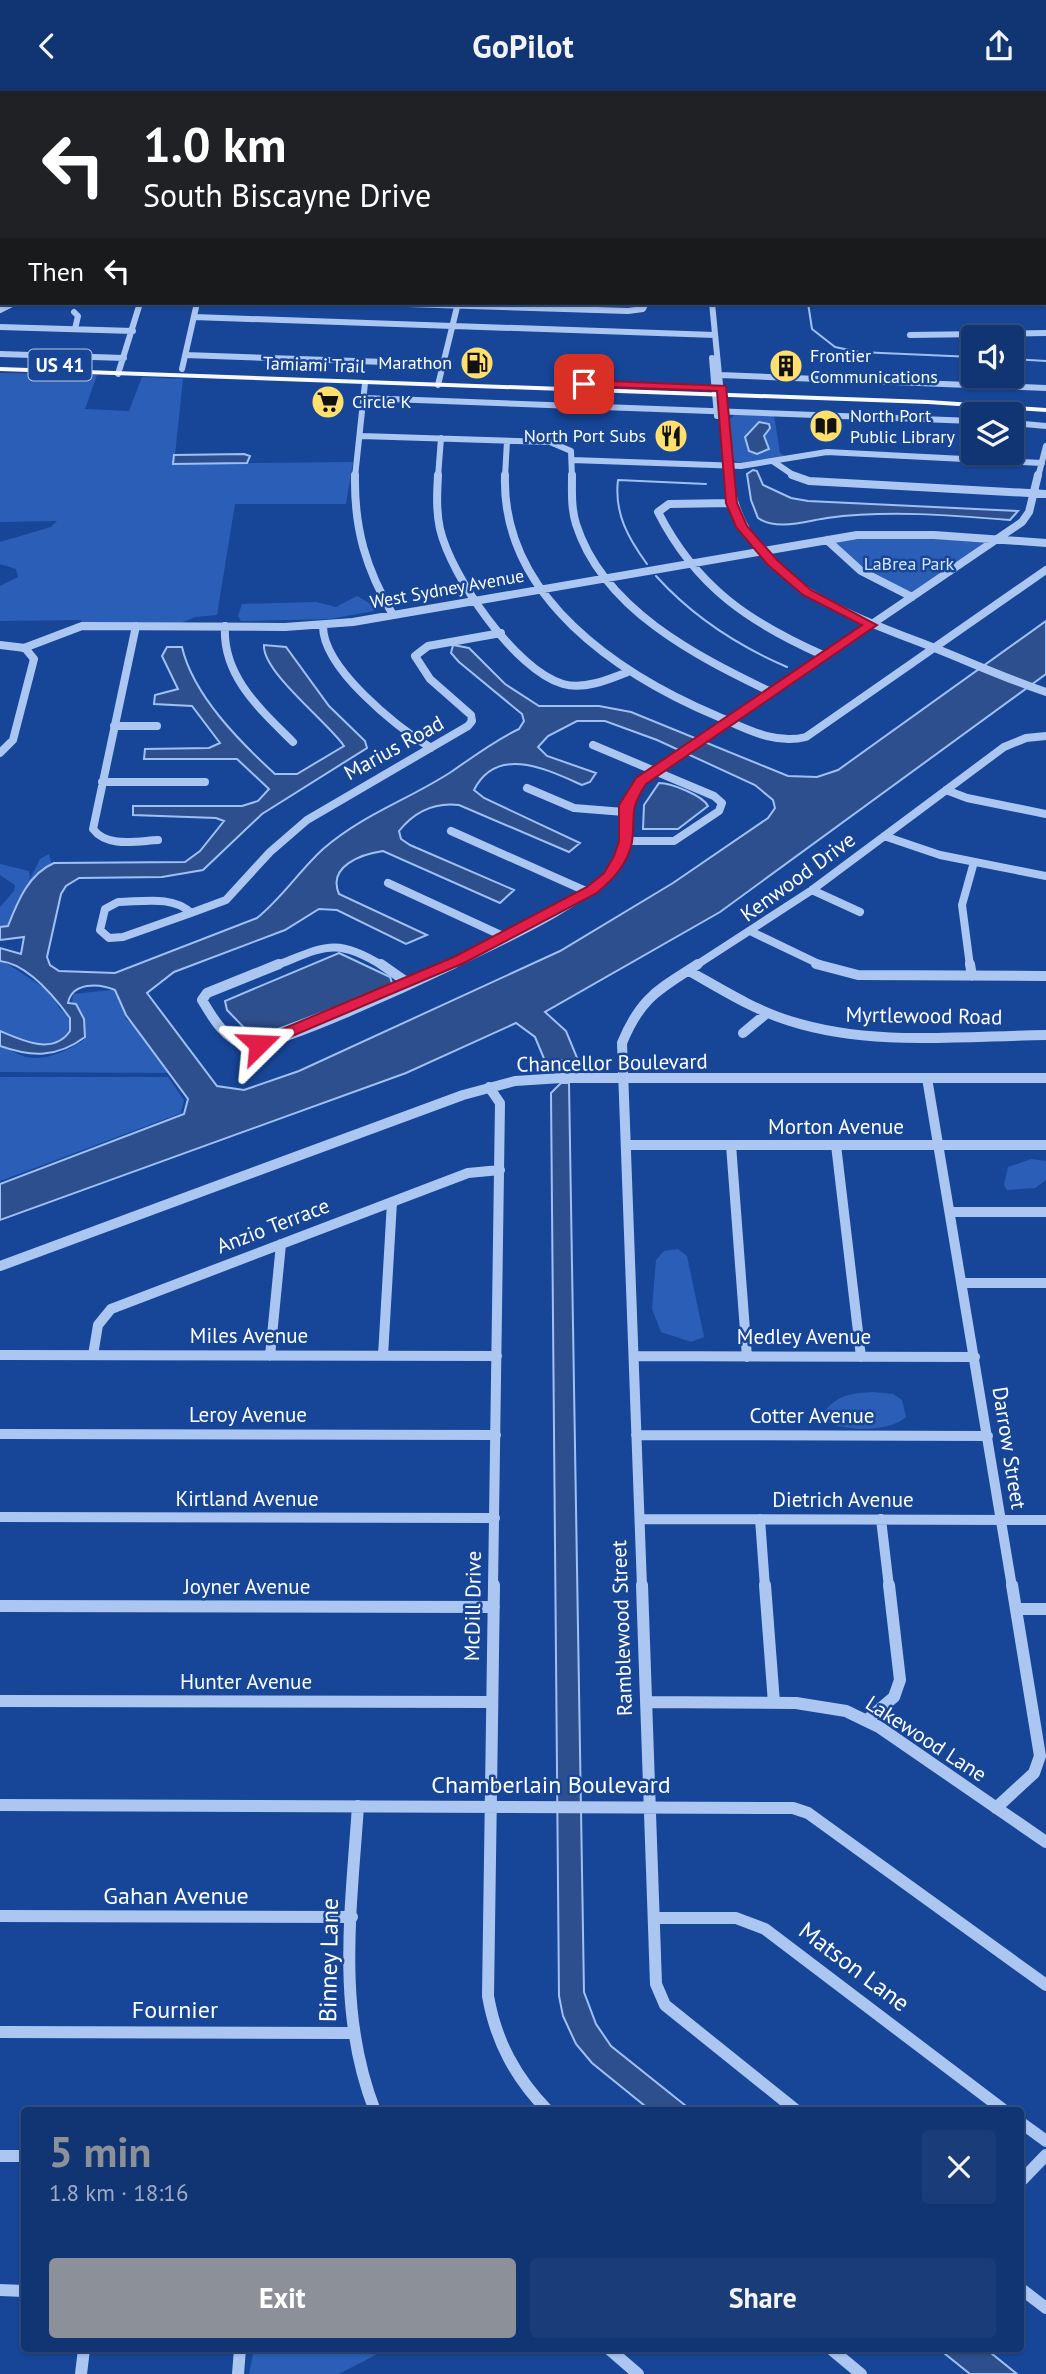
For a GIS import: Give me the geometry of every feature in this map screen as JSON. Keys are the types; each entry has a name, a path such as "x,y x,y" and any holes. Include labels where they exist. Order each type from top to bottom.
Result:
{"main road":[{"name":"Tamiami Trail","path":"0,363 121,366 439,382 1046,403"},
{"name":"Tamiami Trail","path":"0,369 121,366 365,383 439,382"},
{"name":"Tamiami Trail","path":"719,391 1046,410"}],"street":[{"path":"0,354 121,366 139,305"},
{"path":"182,369 197,305"},
{"path":"439,382 458,305"},
{"path":"488,305 640,310 644,305"},
{"path":"710,305 729,503 737,529 779,577 805,597 869,626 1046,692"},
{"path":"74,312 78,316 75,329"},
{"path":"194,317 452,326 494,331 586,331 616,336 678,338 713,335"},
{"path":"214,328 218,318"},
{"path":"244,329 248,319"},
{"path":"275,329 278,320"},
{"path":"305,330 308,321"},
{"path":"335,331 338,322"},
{"path":"366,332 369,323"},
{"path":"396,333 399,324"},
{"path":"427,334 429,325"},
{"path":"0,327 132,331"},
{"path":"554,338 555,330"},
{"path":"584,339 586,331"},
{"path":"911,335 1046,333"},
{"path":"713,335 720,375 719,391"},
{"name":"Tamiami Trail","path":"185,355 443,364"},
{"path":"720,375 1046,388"},
{"path":"365,383 354,499 357,540 368,573 393,615"},
{"path":"364,398 961,421"},
{"path":"1024,424 1046,426"},
{"path":"361,436 507,440 562,445 571,451 577,524 587,547 608,577 637,610 677,643 771,692"},
{"path":"441,438 437,500 440,527 451,560 501,633 531,663 559,683 593,684 631,671"},
{"path":"507,440 505,503 507,521 516,548 542,589 580,632 631,671 675,697 727,721 780,740 798,740 809,736 1046,570"},
{"path":"408,983 386,968 347,949 333,945 319,946 206,993 202,1000 235,1042 246,1046 259,1044 408,983 505,937 588,892 614,869 625,841 624,812 634,790 654,770 998,540 1025,519 1035,493 1046,446"},
{"path":"572,460 725,466 774,462 803,454 834,452 1042,463"},
{"path":"774,462 793,476 810,481 1046,493"},
{"path":"729,503 673,504 659,508 668,534 716,592 747,617 825,656"},
{"name":"West Sydney Avenue","path":"27,649 60,632 82,626 324,625 827,540 889,534 1046,544"},
{"path":"827,540 861,571 912,597"},
{"path":"324,625 325,643 350,678 393,720 431,748"},
{"path":"136,626 93,828 95,834 109,840 158,840"},
{"path":"225,626 222,642 229,663 258,703 293,742"},
{"name":"Marius Road","path":"191,913 174,902 116,902 105,909 100,930 106,937 118,938 191,913 232,896 270,852 318,812 468,726 472,717 421,669 415,660 416,654 428,646 501,633"},
{"path":"0,645 27,649 34,659 9,745 0,752"},
{"path":"114,726 157,726"},
{"name":"Kenwood Drive","path":"622,1078 622,1043 634,1014 651,995 752,932 812,890 1008,744 1040,734"},
{"path":"593,745 715,796 722,807 674,842 625,841"},
{"path":"102,782 205,782"},
{"path":"527,787 574,808 624,812"},
{"path":"946,790 967,798 1045,812"},
{"path":"452,831 588,892"},
{"path":"884,836 923,850 1046,876"},
{"path":"972,976 961,902 965,882 974,862"},
{"path":"388,883 505,937"},
{"path":"812,890 860,912"},
{"path":"752,932 815,964 843,973 874,976 1046,976"},
{"name":"Myrtlewood Road","path":"689,971 767,1013 813,1027 865,1035 1046,1035"},
{"path":"743,1033 767,1013"},
{"name":"Chancellor Boulevard","path":"0,1266 489,1087 543,1078 1046,1078"},
{"name":"Ramblewood Street","path":"622,1078 656,1985 665,2005 792,2107"},
{"name":"Darrow Street","path":"927,1078 1016,1609 1042,1739 1039,1765 996,1808"},
{"name":"McDill Drive","path":"489,1087 500,1103 490,2009 496,2033 512,2069 545,2107"},
{"name":"Morton Avenue","path":"626,1145 1046,1145"},
{"path":"731,1145 747,1357"},
{"path":"836,1145 861,1357"},
{"name":"Anzio Terrace","path":"93,1355 98,1325 111,1309 468,1173 500,1170"},
{"path":"383,1356 392,1202"},
{"path":"951,1212 1046,1212"},
{"path":"270,1356 281,1244"},
{"path":"963,1283 1046,1283"},
{"name":"Miles Avenue","path":"0,1355 497,1356"},
{"name":"Medley Avenue","path":"634,1356 975,1357"},
{"name":"Leroy Avenue","path":"0,1434 496,1435"},
{"name":"Cotter Avenue","path":"636,1435 988,1436"},
{"name":"Kirtland Avenue","path":"0,1517 495,1518"},
{"name":"Dietrich Avenue","path":"639,1519 1046,1520"},
{"path":"760,1519 774,1703"},
{"path":"867,1720 894,1697 900,1681 881,1519"},
{"name":"Joyner Avenue","path":"0,1606 494,1607"},
{"path":"1016,1609 1046,1609"},
{"name":"Hunter Avenue","path":"0,1700 492,1702"},
{"name":"Lakewood Lane","path":"646,1702 822,1705 867,1720 1046,1842"},
{"name":"Chamberlain Boulevard","path":"0,1805 781,1807 808,1813 1046,1985"},
{"name":"Binney Lane","path":"358,1806 348,1999 351,2033 360,2075 372,2107"},
{"name":"Gahan Avenue","path":"0,1916 352,1917"},
{"name":"Matson Lane","path":"654,1918 736,1919 765,1929 1000,2107"},
{"name":"Fournier","path":"0,2032 351,2033"},
{"path":"1024,2125 1046,2141"},
{"path":"1024,2178 1046,2155"},
{"path":"0,2156 21,2156"},
{"path":"0,2290 21,2291"},
{"path":"1024,2291 1046,2308"},
{"path":"81,2374 84,2352"},
{"path":"238,2374 240,2352"},
{"path":"612,2352 628,2371"},
{"path":"835,2352 861,2374"}],"green space":[{"path":"0,373 97,375 85,409 129,411 142,377 183,379 174,464 353,462 346,504 235,504 217,615 195,617 177,625 82,624 81,620 0,621 0,586 18,577 16,569 0,564 0,542 51,527 57,521 0,522"},
{"path":"735,414 774,415 780,453 785,456 750,463 731,459 729,420"},
{"name":"LaBrea Park","path":"890,536 986,542 913,594 866,573 833,543 835,540"},
{"path":"357,596 374,606 374,611 330,619 241,621 238,616 242,604 316,602 336,607"},
{"path":"49,854 52,866 12,927 0,929 0,907 14,891 15,885 0,875 0,864 29,871 30,879 40,859"},
{"path":"0,959 52,993 59,1008 72,1019 66,1036 39,1047 0,1030"},
{"path":"111,990 123,994 126,1019 146,1034 177,1073 0,1072 0,1045 20,1055 36,1058 62,1052 84,1040 85,1021 79,1007 72,1004 73,994"},
{"path":"0,1077 168,1077 184,1100 181,1113 0,1181"},
{"path":"1031,1159 1046,1161 1046,1180 1035,1188 1007,1190 1004,1185 1008,1167"},
{"path":"678,1249 687,1256 704,1337 691,1342 661,1332 652,1309 656,1260 664,1251"},
{"path":"853,1394 893,1394 902,1400 906,1417 899,1422 867,1429 844,1427 826,1421 825,1411 836,1401"},
{"path":"253,2352 381,2352 339,2374 249,2374"}],"shaded area":[{"path":"759,422 769,424 770,428 764,436 769,449 757,454 749,451 745,437"},
{"path":"174,455 250,456 247,463 173,464"},
{"path":"753,470 757,471 763,485 791,498 808,501 1018,511 1010,520 895,514 774,524 758,518 751,500 747,474"},
{"path":"1046,621 1046,674 720,912 545,1012 566,1031 578,1060 545,1061 535,1037 516,1023 406,1073 0,1220 0,1184 184,1114 188,1099 126,1015 115,990 94,985 80,988 71,996 68,1003 76,1004 84,1019 85,1037 75,1044 54,1052 33,1054 0,1046 0,1031 27,1042 46,1044 63,1039 70,1031 70,1018 40,982 20,968 0,961 0,948 21,954 24,937 0,940 0,927 8,926 25,890 37,874 54,863 185,862 200,851 224,821 216,818 133,815 133,806 242,806 258,801 269,789 237,759 144,759 145,749 209,748 220,743 192,706 154,704 155,695 178,689 162,656 167,647 182,647 196,683 207,700 233,732 275,774 297,774 344,746 284,683 266,656 264,645 286,647 329,706 365,741 367,748 262,814 203,870 162,877 79,878 66,886 61,894 47,957 50,965 59,971 115,973 257,918 314,857 339,837 371,816 435,782 519,729 524,721 522,714 459,662 451,653 453,645 469,648 505,684 539,706 599,706 631,712 788,776 817,777 838,770","holes":["577,721 605,721 657,740 755,785 773,800 775,808 768,818 673,883 560,951 299,1071 244,1090 217,1086 147,993 174,972 285,930 319,909 337,910 406,944 427,935 339,894 337,884 342,869 357,859 375,853 383,851 500,903 514,890 410,845 401,839 399,831 426,809 441,805 459,805 569,852 580,843 484,798 474,790 484,776 509,764 539,768 582,785 590,782 596,773 547,756 538,747 548,736"]},
{"path":"659,783 686,791 700,798 708,806 678,829 643,829 644,805"},
{"path":"339,953 390,977 393,986 254,1038 227,1010 225,1001"},
{"path":"561,1083 569,1083 584,1992 596,2024 611,2046 687,2107 646,2107 592,2063 576,2044 563,2016 559,1996 551,1093"},
{"path":"943,2352 990,2352 1017,2374 970,2374"}],"waterway":[{"path":"808,305 812,329 835,347 859,352 961,356"},
{"path":"1024,360 1046,361"},
{"path":"647,564 634,545 620,514 618,480 706,484"},
{"path":"656,576 716,629 787,667"}],"place":[{"name":"Marathon","path":"477,363"},
{"name":"Frontier Communications","path":"786,366"},
{"name":"Circle K","path":"328,402"},
{"name":"North Port Public Library","path":"826,426"},
{"name":"North Port Subs","path":"671,436"}],"route":[{"path":"259,1044 376,998 459,960 592,890 609,875 621,856 625,841 625,805 641,781 654,770 666,767 727,721 871,625 807,593 761,551 742,527 732,503 722,388 584,384"}]}
